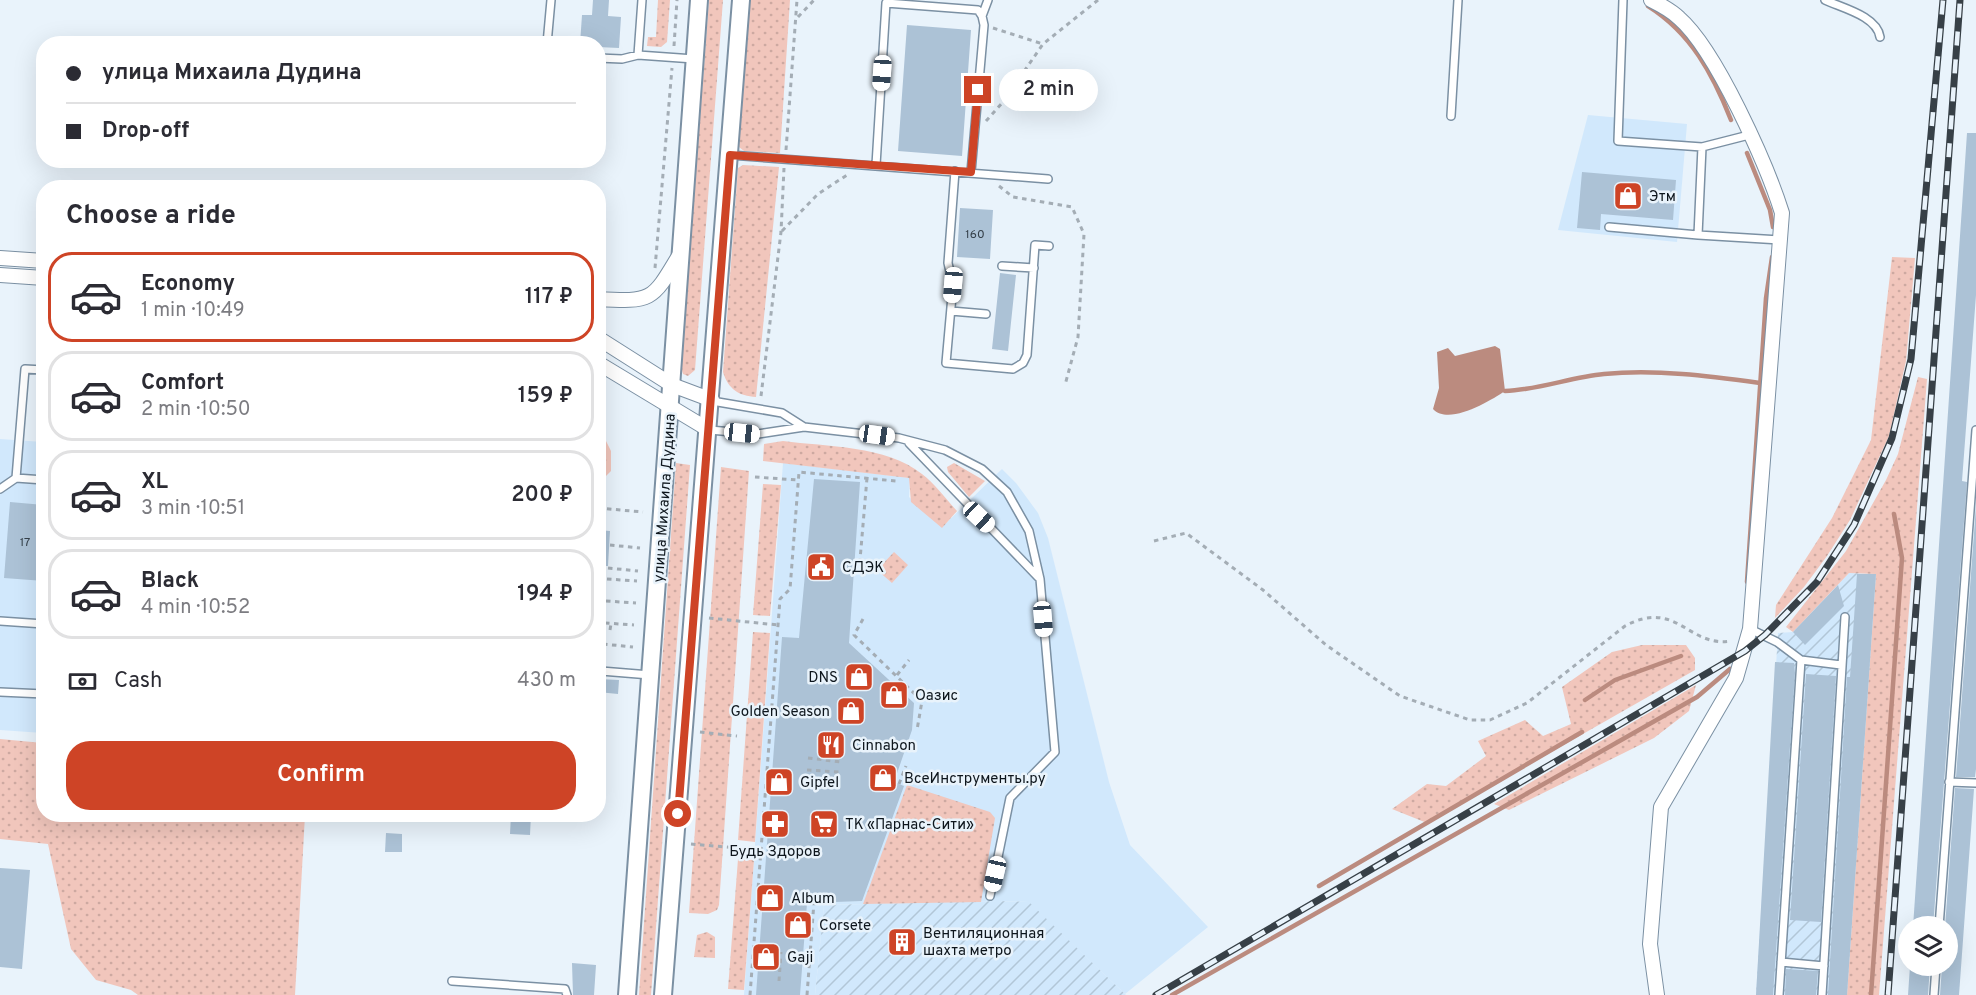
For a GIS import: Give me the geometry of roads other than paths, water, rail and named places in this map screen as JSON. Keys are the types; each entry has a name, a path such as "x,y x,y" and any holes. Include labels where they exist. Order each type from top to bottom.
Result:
{"street":[{"name":"улица Михаила Дудина","path":"627,995 699,0"},
{"path":"663,995 712,400 741,0"},
{"path":"1651,0 1679,18 1697,39 1722,78 1782,213 1750,629 1736,678 1661,807 1650,944 1657,995"},
{"path":"606,299 637,301 648,297 666,278 681,252"},
{"path":"0,258 36,260"},
{"path":"0,275 36,277"},
{"path":"606,343 672,385 712,400"},
{"path":"606,368 709,430"}],"lane":[{"path":"548,36 551,0"},
{"path":"638,55 642,0"},
{"path":"982,16 988,0"},
{"path":"1451,116 1458,0"},
{"path":"1623,0 1618,141 1702,147 1749,135"},
{"path":"1825,0 1869,20 1879,31 1880,37"},
{"path":"876,165 886,3 978,10 982,16 984,25 971,172"},
{"path":"606,58 622,59 638,55 695,59"},
{"path":"1698,235 1702,147"},
{"path":"730,155 1048,179"},
{"path":"955,171 948,263 953,285 946,363 1013,369 1019,367 1027,355 1035,245 1048,246"},
{"path":"1609,227 1780,240"},
{"path":"1002,266 1034,268"},
{"path":"951,310 986,314"},
{"path":"16,478 25,369 36,370"},
{"path":"712,400 782,413 804,427"},
{"path":"709,430 758,435 804,427 888,436 945,450 981,469 1007,492 1029,531 1040,579 1055,752 1010,798 990,896"},
{"path":"1940,916 1976,430"},
{"path":"907,441 965,504 1021,556 1040,579"},
{"path":"0,489 16,478 36,479"},
{"path":"1822,995 1845,617"},
{"path":"0,621 36,623"},
{"path":"1750,629 1776,642 1801,660 1841,665"},
{"path":"1779,995 1801,660"},
{"path":"606,671 650,675"},
{"path":"0,692 36,694"},
{"path":"1949,782 1976,783"},
{"path":"1781,962 1824,966"},
{"path":"1934,995 1935,976"},
{"path":"452,981 565,989 567,995"}],"waterway":[{"path":"1648,6 1677,29 1699,56 1731,120"},
{"path":"1747,153 1770,210 1773,227"},
{"path":"1747,582 1766,298 1772,257"},
{"path":"1505,391 1592,376 1643,372 1760,383"},
{"path":"1871,995 1902,558 1894,514"},
{"path":"1585,700 1615,680 1681,656"},
{"path":"1172,995 1697,697 1730,669"},
{"path":"1319,886 1582,732"}],"railway":[{"path":"1156,995 1745,651 1765,635 1817,582 1854,525 1892,438 1911,359 1943,0"},
{"path":"1888,995 1960,0"}],"place":[{"name":"Этм","path":"1628,196"},
{"name":"СДЭК","path":"821,567"},
{"name":"DNS","path":"859,677"},
{"name":"Оазис","path":"894,695"},
{"name":"Golden Season","path":"851,711"},
{"name":"Cinnabon","path":"831,745"},
{"name":"ВсеИнструменты.ру","path":"883,778"},
{"name":"Gipfel","path":"779,782"},
{"name":"Будь Здоров","path":"775,824"},
{"name":"ТК «Парнас-Сити»","path":"824,824"},
{"name":"Album","path":"770,898"},
{"name":"Corsete","path":"798,925"},
{"name":"Вентиляционная шахта метро","path":"902,942"},
{"name":"Gaji","path":"766,957"}]}
